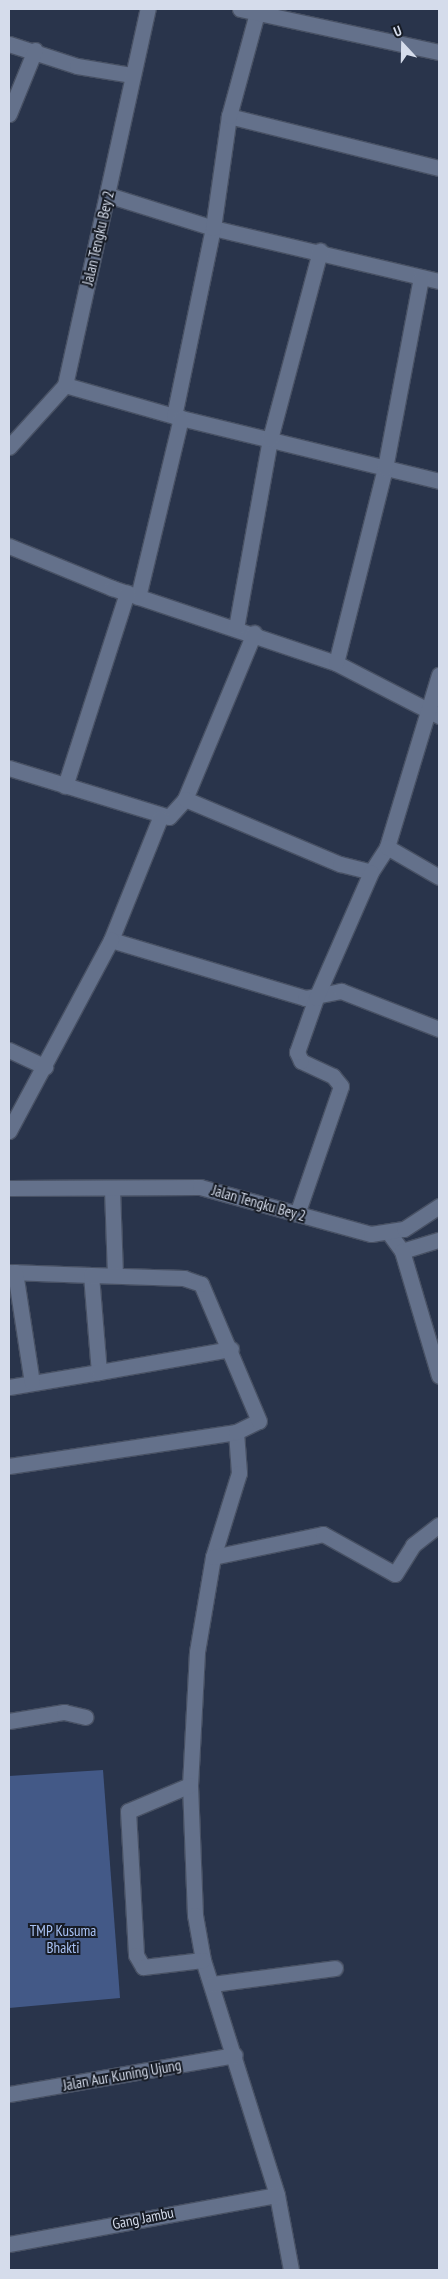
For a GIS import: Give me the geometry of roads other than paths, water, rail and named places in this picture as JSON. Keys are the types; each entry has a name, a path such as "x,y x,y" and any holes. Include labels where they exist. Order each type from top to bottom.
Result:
{"street":[{"name":"Jalan Tengku Bey 2","path":"9,447 65,385 148,9"},
{"path":"240,9 439,52"},
{"path":"65,786 132,595 177,417 213,228 229,116 256,13"},
{"path":"9,44 35,50 77,66 132,75"},
{"path":"9,114 35,50"},
{"path":"229,116 439,168"},
{"path":"108,195 213,228 320,251 439,281"},
{"path":"236,628 270,439 320,251"},
{"path":"336,664 385,468 421,277"},
{"path":"65,385 177,417 439,481"},
{"path":"9,546 132,595 254,633 336,664 435,714"},
{"path":"9,768 160,818 177,812 185,800 254,633"},
{"path":"297,1214 340,1096 340,1086 333,1076 301,1061 298,1052 316,998 371,872 386,847 435,714 439,675"},
{"path":"185,800 340,864 371,872"},
{"path":"9,1131 45,1067 111,940 160,818"},
{"path":"386,847 439,877"},
{"path":"111,940 316,998 341,991 439,1029"},
{"path":"9,1050 45,1067"},
{"name":"Jalan Tengku Bey 2","path":"9,1188 112,1189 200,1187 343,1229 389,1233"},
{"path":"112,1189 115,1275"},
{"path":"439,1206 389,1233 402,1251 439,1376"},
{"path":"402,1251 439,1240"},
{"path":"9,1466 236,1432 259,1421 231,1350 201,1284 184,1278 12,1272 32,1383"},
{"path":"91,1275 98,1372"},
{"path":"9,1387 231,1350"},
{"path":"236,1432 239,1474 213,1557 197,1652 190,1785 195,1915 203,1960 235,2055 277,2194 291,2270"},
{"path":"213,1557 323,1534 395,1574 413,1545 439,1525"},
{"path":"9,1721 64,1712 85,1717"},
{"path":"190,1785 128,1811 136,1955 143,1966 203,1960"},
{"path":"212,1984 334,1968"},
{"name":"Jalan Aur Kuning Ujung","path":"9,2094 235,2055"},
{"name":"Gang Jambu","path":"9,2244 277,2194"}],"park label":[{"name":"TMP Kusuma Bhakti","path":"63,1938"}]}
